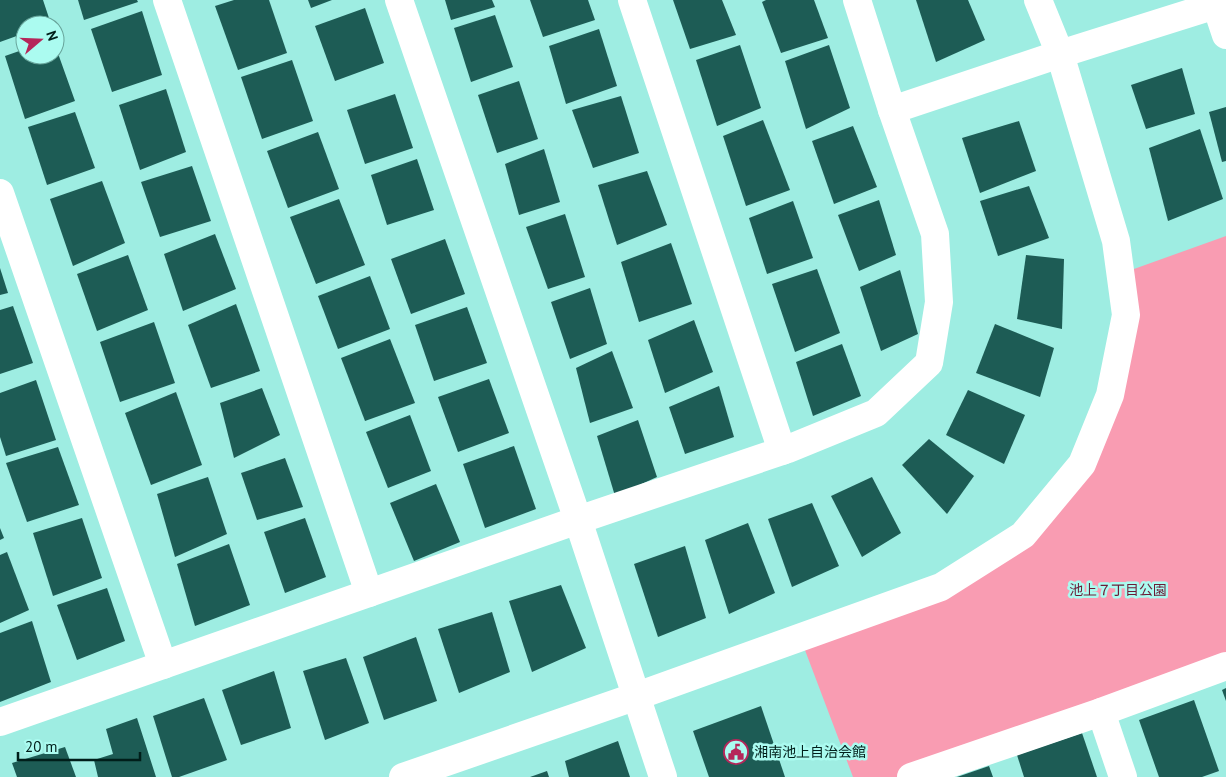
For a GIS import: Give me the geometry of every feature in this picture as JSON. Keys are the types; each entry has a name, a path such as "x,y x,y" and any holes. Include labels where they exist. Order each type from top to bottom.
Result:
{"street":[{"path":"168,0 369,593"},
{"path":"399,0 578,520 663,777"},
{"path":"632,0 782,451"},
{"path":"0,722 578,520 782,451 876,413 928,363 939,302 934,234 857,0"},
{"path":"403,777 637,696 941,587 1023,535 1082,464 1110,395 1126,315 1116,241 1060,54 1038,0"},
{"path":"892,110 1215,3 1226,34"},
{"path":"0,193 163,665"},
{"path":"911,777 1101,712 1226,666"},
{"path":"1101,712 1123,777"}],"green space":[{"name":"池上７丁目公園","path":"1226,236 1226,666 911,777 853,777 800,637 1023,535 1110,395 1120,274"}],"building":[{"path":"0,0 43,0 48,15 15,15 15,37 0,42"},
{"path":"78,0 137,0 138,2 84,20"},
{"path":"234,0 269,0 287,53 238,70 215,6"},
{"path":"308,0 332,0 311,8"},
{"path":"445,0 492,0 495,7 451,20"},
{"path":"530,0 588,0 595,20 543,37"},
{"path":"673,0 722,0 736,35 690,49"},
{"path":"766,0 814,0 828,38 781,53 762,2"},
{"path":"916,0 968,0 985,40 936,62"},
{"path":"365,8 384,63 335,81 315,26"},
{"path":"142,11 162,75 112,92 91,29"},
{"path":"495,15 513,67 471,82 454,28"},
{"path":"599,29 617,86 566,104 549,46"},
{"path":"740,45 761,108 717,126 696,60"},
{"path":"829,45 850,108 806,129 785,61"},
{"path":"15,52 15,65 62,65 75,101 25,119 5,56"},
{"path":"292,60 313,121 262,139 241,77"},
{"path":"1182,68 1195,114 1146,129 1131,85"},
{"path":"519,81 538,139 497,153 478,95"},
{"path":"166,89 186,152 140,170 119,105"},
{"path":"395,94 413,148 365,164 347,110"},
{"path":"621,96 639,153 593,168 572,110"},
{"path":"1226,107 1226,161 1222,162 1209,112"},
{"path":"75,112 95,168 47,185 28,127"},
{"path":"763,120 790,190 746,206 723,136"},
{"path":"1019,121 1036,171 980,193 962,138"},
{"path":"853,126 877,187 834,204 812,141"},
{"path":"1200,129 1223,199 1168,221 1149,148"},
{"path":"318,132 339,189 288,208 267,151"},
{"path":"544,149 560,202 519,215 505,164"},
{"path":"417,159 434,210 387,225 371,175"},
{"path":"192,166 211,221 160,237 141,182"},
{"path":"647,171 667,225 617,245 598,185"},
{"path":"102,181 125,243 73,266 50,199"},
{"path":"1029,186 1049,238 998,256 980,201"},
{"path":"339,199 365,265 316,284 290,217"},
{"path":"879,200 896,255 859,271 838,215"},
{"path":"793,201 813,258 767,274 749,218"},
{"path":"565,214 585,277 548,289 526,227"},
{"path":"215,234 236,289 183,311 164,254"},
{"path":"445,239 465,294 411,314 391,259"},
{"path":"671,243 692,304 639,322 621,262"},
{"path":"128,255 148,310 97,331 77,274"},
{"path":"1026,255 1064,259 1062,329 1017,319"},
{"path":"0,268 8,293 0,295"},
{"path":"817,269 840,333 795,352 772,284"},
{"path":"900,270 918,334 881,351 860,287"},
{"path":"370,276 390,329 338,349 318,296"},
{"path":"590,288 607,344 570,359 551,302"},
{"path":"236,304 260,371 211,388 188,325"},
{"path":"13,306 33,363 0,374 0,310"},
{"path":"467,307 487,363 434,381 415,325"},
{"path":"694,320 713,372 665,393 648,340"},
{"path":"154,322 175,383 120,402 100,342"},
{"path":"995,324 1054,348 1040,397 976,373"},
{"path":"390,339 415,403 365,421 341,358"},
{"path":"842,344 861,396 813,416 796,362"},
{"path":"612,351 633,408 590,423 576,368"},
{"path":"489,379 509,433 458,452 438,397"},
{"path":"36,380 56,440 6,456 0,437 0,393"},
{"path":"719,386 734,437 685,454 669,407"},
{"path":"262,388 280,435 234,458 220,403"},
{"path":"968,390 1025,415 1004,464 946,435"},
{"path":"176,392 202,465 151,485 125,413"},
{"path":"410,415 431,471 388,488 366,432"},
{"path":"638,420 657,477 615,496 597,436"},
{"path":"929,439 974,476 947,514 902,465"},
{"path":"514,446 536,509 485,528 463,464"},
{"path":"58,447 79,505 27,522 6,463"},
{"path":"285,458 303,507 257,520 241,473"},
{"path":"208,477 227,534 175,557 157,494"},
{"path":"872,477 901,533 862,557 831,496"},
{"path":"436,484 460,542 414,561 390,503"},
{"path":"812,503 839,566 792,587 768,519"},
{"path":"82,518 102,578 53,596 33,533"},
{"path":"305,518 326,577 285,593 264,532"},
{"path":"748,523 775,593 729,614 705,540"},
{"path":"0,528 4,538 0,540"},
{"path":"229,544 250,605 195,626 177,564"},
{"path":"685,546 706,618 658,637 634,564"},
{"path":"7,552 29,610 0,623 0,555"},
{"path":"561,585 586,648 532,672 509,601"},
{"path":"107,588 125,641 77,660 57,605"},
{"path":"492,612 510,672 459,693 438,629"},
{"path":"32,621 51,682 0,702 0,633"},
{"path":"416,637 437,701 384,720 363,657"},
{"path":"346,658 369,723 325,740 303,671"},
{"path":"274,671 291,728 241,745 222,690"},
{"path":"1226,688 1226,701 1222,690"},
{"path":"204,698 227,760 179,777 172,777 153,716"},
{"path":"1194,700 1219,771 1202,777 1159,777 1139,720"},
{"path":"761,706 785,777 709,777 693,731"},
{"path":"137,718 156,777 98,777 94,760 113,754 106,729"},
{"path":"1082,733 1097,777 1024,777 1017,755"},
{"path":"618,741 630,777 569,777 565,761"},
{"path":"65,747 76,777 17,777 12,763"},
{"path":"989,766 993,777 957,777"},
{"path":"547,771 549,777 530,777"}],"place":[{"name":"湘南池上自治会館","path":"736,752"}]}
